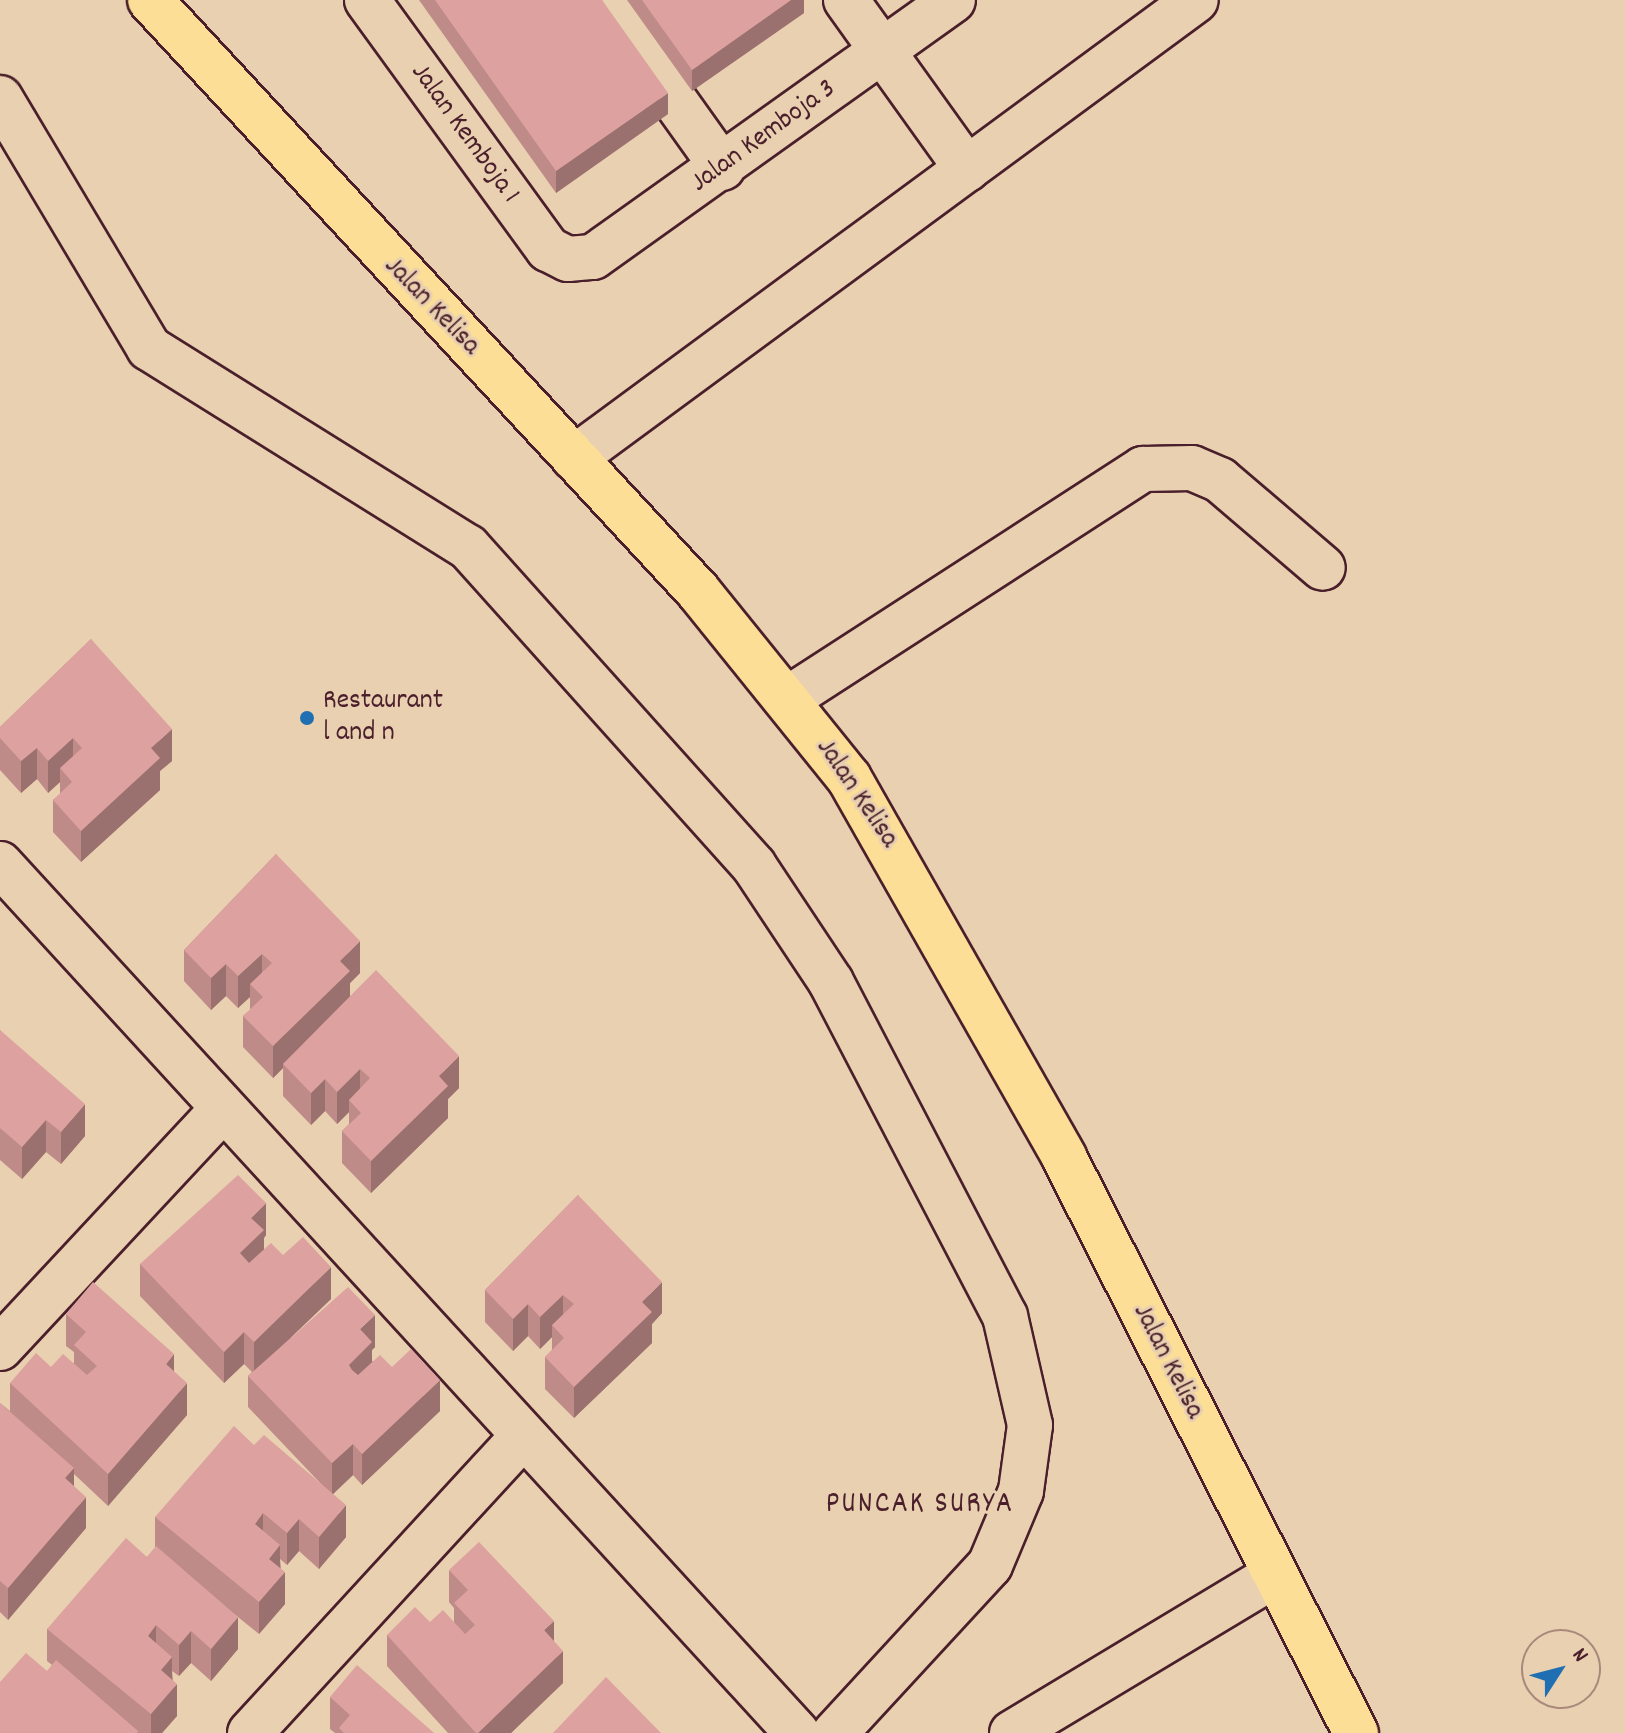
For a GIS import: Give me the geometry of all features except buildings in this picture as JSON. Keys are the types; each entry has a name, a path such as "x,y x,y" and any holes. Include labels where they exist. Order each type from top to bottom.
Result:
{"main road":[{"name":"Jalan Kelisa","path":"150,0 574,458 789,698 884,831 1042,1116 1273,1576 1356,1733"}],"street":[{"name":"Jalan Kemboja 1","path":"367,0 548,249 568,259"},
{"path":"603,0 723,168"},
{"path":"846,0 967,169"},
{"name":"Jalan Kemboja 3","path":"568,259 593,257 723,168 953,0"},
{"path":"574,458 1196,0"},
{"path":"0,98 149,348 468,547 754,866 831,982 1005,1316 1030,1425 1021,1491 990,1565 835,1733"},
{"path":"789,698 1143,469 1192,468 1220,480 1323,568"},
{"path":"0,864 220,1112 520,1439 797,1733"},
{"path":"0,1348 220,1112"},
{"path":"250,1733 520,1439"},
{"path":"1012,1733 1273,1576"}],"place":[{"name":"Restaurant l and n","path":"307,718"}],"district":[{"name":"PUNCAK SURYA","path":"920,1506"}]}
